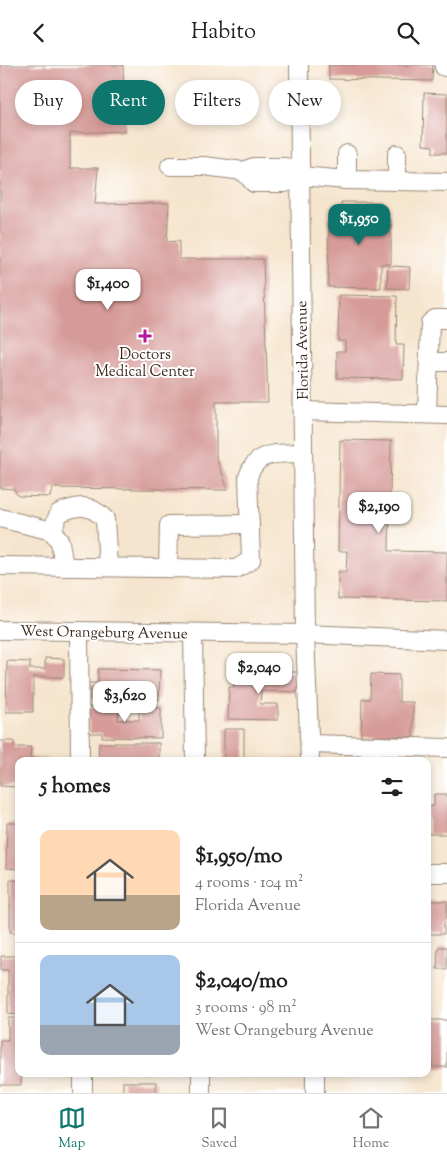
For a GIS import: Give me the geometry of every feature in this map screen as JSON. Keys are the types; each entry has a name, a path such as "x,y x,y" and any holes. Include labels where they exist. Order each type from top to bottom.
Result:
{"street":[{"name":"Florida Avenue","path":"299,65 305,634 310,753"},
{"path":"347,154 347,180"},
{"path":"397,154 397,181"},
{"path":"170,166 204,166 242,171 254,167 285,167 300,176 347,180 447,182"},
{"path":"427,414 430,323 435,319 447,319"},
{"path":"429,362 447,362"},
{"path":"303,411 447,415"},
{"path":"0,565 236,569 251,560 248,477 252,467 265,455 303,453"},
{"path":"52,531 59,513 76,506 96,510 105,519 108,567"},
{"path":"0,519 52,531 60,542 64,567"},
{"path":"168,568 169,525 250,524"},
{"name":"West Orangeburg Avenue","path":"0,630 305,634 447,639"},
{"path":"79,632 80,757"},
{"path":"193,634 195,757"},
{"path":"310,753 447,748"},
{"path":"431,873 447,873"},
{"path":"83,1077 83,1093"},
{"path":"200,1077 201,1093"},
{"path":"315,1077 315,1093"}],"building":[{"path":"0,65 123,65 123,80 92,80 92,125 125,125 125,131 70,133 70,168 98,168 95,204 169,203 167,242 179,241 179,259 263,259 268,402 216,402 216,456 228,490 52,488 50,497 18,496 14,489 0,488"},
{"path":"329,65 433,65 432,81 329,79"},
{"path":"424,93 447,94 447,153 433,153 433,146 423,145"},
{"path":"341,202 381,202 381,219 391,219 391,264 381,264 381,288 328,287 329,218 341,218"},
{"path":"388,266 410,267 409,289 387,288"},
{"path":"339,295 397,296 396,345 404,345 403,379 337,378 337,351 345,351 345,341 338,341"},
{"path":"340,440 391,441 389,551 447,552 447,601 338,599 338,572 346,572 347,551 338,551"},
{"path":"45,658 64,659 64,677 33,677 33,712 6,712 7,661 30,662 30,669 45,669"},
{"path":"98,669 160,670 159,700 87,698 88,683 98,683"},
{"path":"277,672 300,672 300,692 261,691 260,704 278,704 278,720 228,719 229,687 234,687 234,675 276,676"},
{"path":"371,674 399,675 399,702 413,702 413,737 361,736 362,699 370,699"},
{"path":"89,707 119,707 118,720 139,720 139,708 161,708 161,738 102,737 102,733 89,733"},
{"path":"224,729 244,729 244,757 224,757"},
{"path":"0,741 14,741 14,747 31,747 30,757 15,757 15,787 0,786"},
{"path":"99,743 159,743 159,757 98,757"},
{"path":"434,794 447,794 447,834 431,834 431,806 434,806"},
{"path":"7,823 15,823 15,869 6,868"},
{"path":"10,880 15,880 15,933 10,932"},
{"path":"431,901 447,901 447,923 444,923 444,934 431,934"},
{"path":"438,947 447,947 447,969 437,969"},
{"path":"1,956 15,956 15,1015 8,1014 8,970 1,970"},
{"path":"8,1018 15,1018 15,1077 21,1077 21,1085 0,1085 0,1040 8,1040"},
{"path":"431,1020 447,1020 447,1067 432,1067"},
{"path":"123,1082 156,1082 156,1093 123,1093"}],"place":[{"name":"Doctors Medical Center","path":"145,336"}]}
